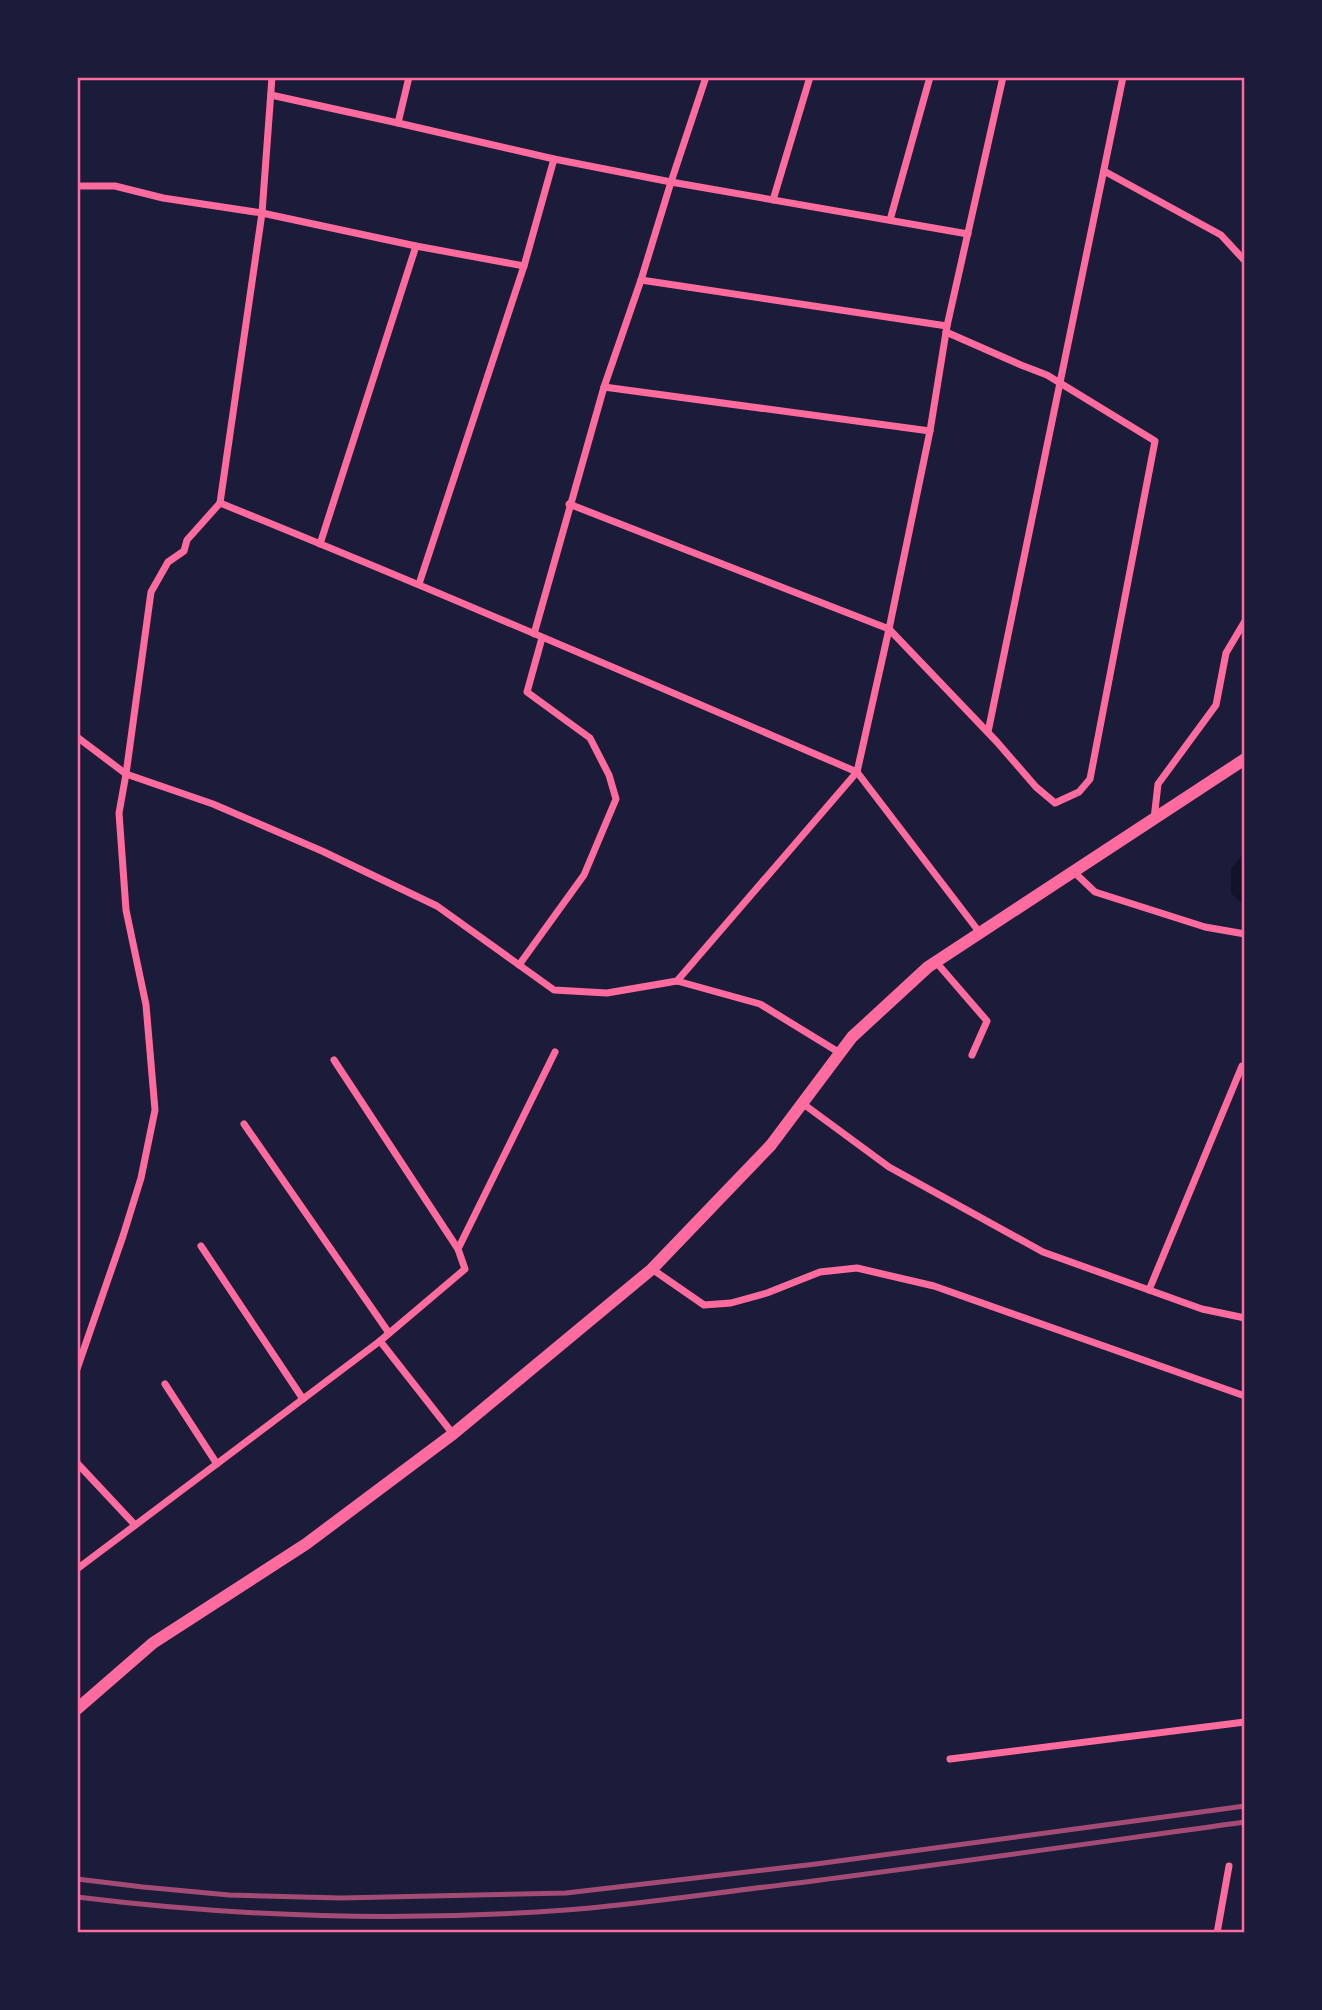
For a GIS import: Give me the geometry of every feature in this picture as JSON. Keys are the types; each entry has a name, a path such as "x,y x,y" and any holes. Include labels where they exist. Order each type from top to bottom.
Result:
{"street":[{"path":"77,1369 141,1178 155,1110 146,1005 126,910 119,813 151,592 168,562 184,551 187,541 220,503 262,213 272,77"},
{"path":"398,124 409,77"},
{"path":"534,634 604,387 706,77"},
{"path":"773,200 810,77"},
{"path":"890,220 930,77"},
{"path":"677,981 856,772 889,629 930,431 947,329 1003,77"},
{"path":"988,732 1123,77"},
{"path":"271,95 554,159 968,234"},
{"path":"419,584 524,266 554,159"},
{"path":"1104,171 1221,234 1245,261"},
{"path":"77,186 115,186 163,198 262,213 524,266"},
{"path":"320,544 416,246"},
{"path":"569,504 889,629 988,732 1035,787 1055,803 1079,792 1090,779 1155,441 1047,375 947,329 641,280"},
{"path":"604,387 930,431"},
{"path":"220,503 419,584 856,772 980,933"},
{"path":"1154,820 1158,784 1216,705 1226,653 1245,621"},
{"path":"519,965 583,875 616,799 609,775 590,738 527,692 542,638"},
{"path":"77,737 126,774 213,804 322,851 437,906 554,990 607,993 677,981 760,1004 840,1053"},
{"path":"77,1709 153,1643 306,1544 453,1433 652,1269 771,1145 852,1037 936,962 1245,759"},
{"path":"1074,872 1095,892 1205,927 1245,934"},
{"path":"936,962 987,1021 972,1055"},
{"path":"458,1249 555,1052"},
{"path":"77,1569 380,1341 465,1269 458,1249 334,1060"},
{"path":"1149,1290 1242,1066 1245,1067"},
{"path":"802,1103 889,1167 1043,1252 1202,1309 1245,1318"},
{"path":"244,1124 389,1333"},
{"path":"201,1246 303,1399"},
{"path":"652,1269 704,1305 731,1304 820,1272 857,1268 934,1286 1245,1396"},
{"path":"380,1341 453,1433"},
{"path":"165,1384 216,1464"},
{"path":"77,1463 135,1525"},
{"path":"950,1759 1245,1722"},
{"path":"1217,1933 1229,1866"}],"shaded area":[{"path":"1245,853 1245,906 1231,893 1231,868"}],"railway":[{"path":"77,1879 229,1895 341,1898 566,1893 816,1864 1245,1806"},
{"path":"77,1897 260,1913 382,1916 505,1914 641,1903 1245,1822"}]}
